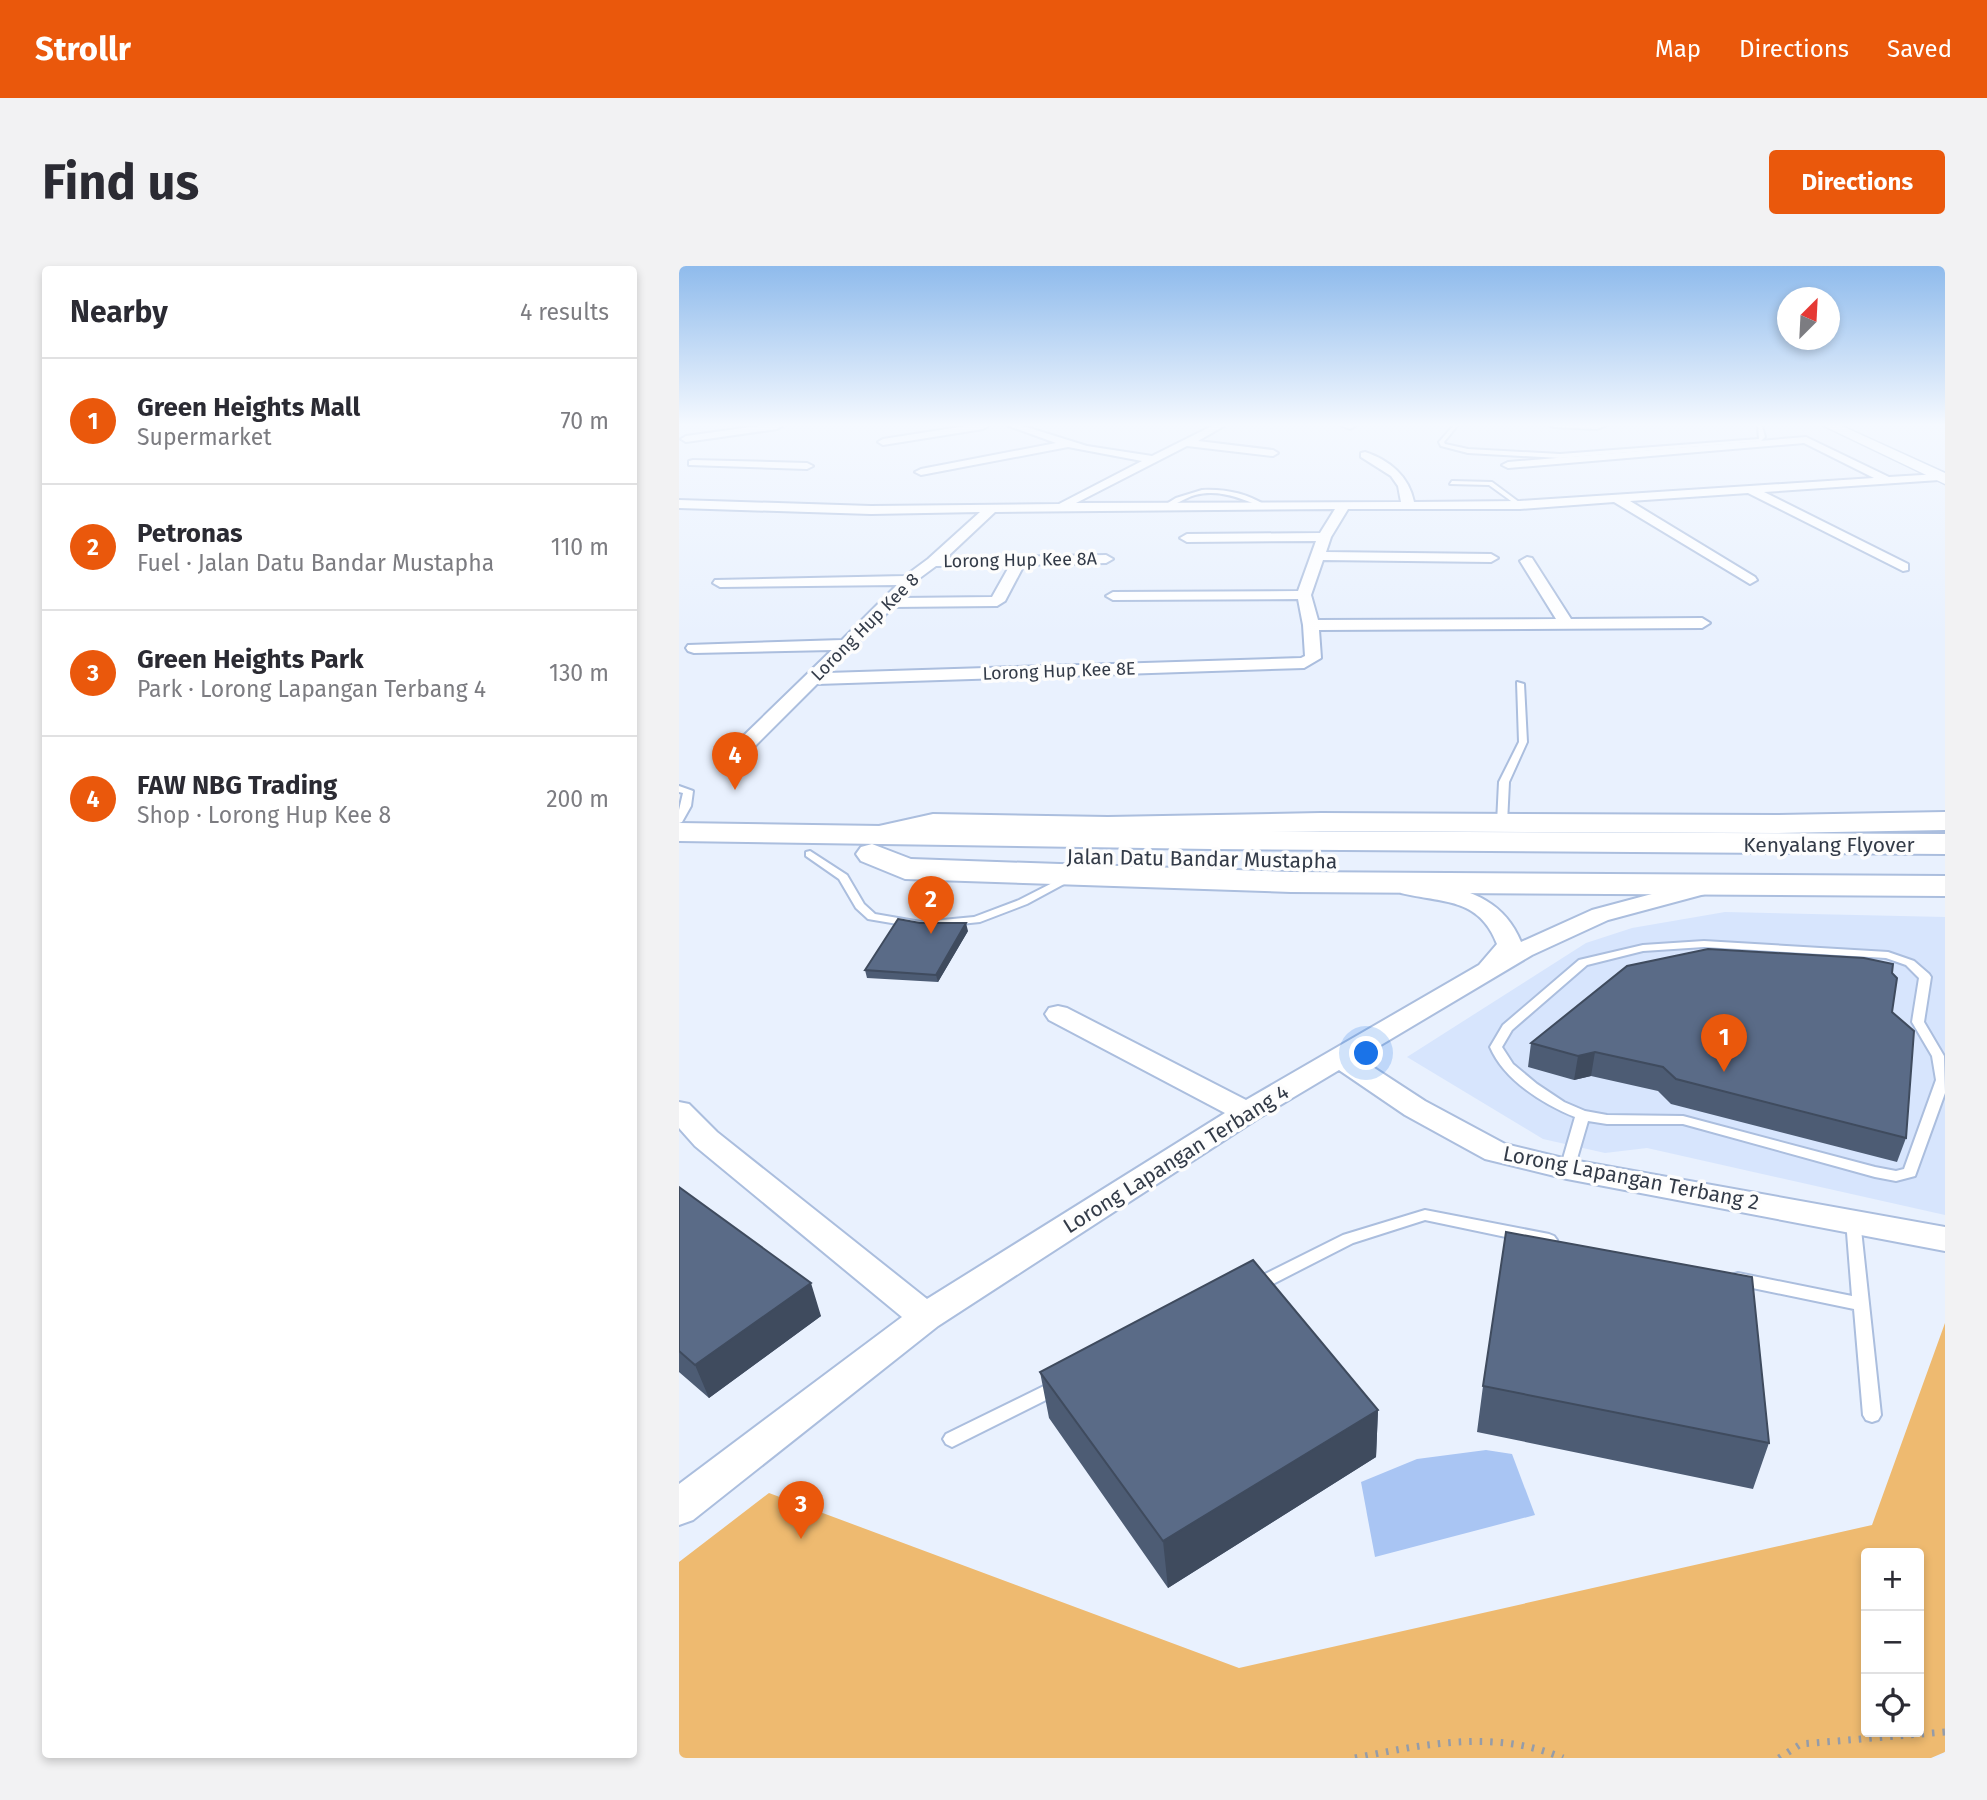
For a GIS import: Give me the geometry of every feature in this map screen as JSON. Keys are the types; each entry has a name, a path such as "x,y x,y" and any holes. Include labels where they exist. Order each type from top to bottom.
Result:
{"main road":[{"path":"1945,821 1776,824 1209,822 1108,826 933,823 877,845 905,869 1366,883 1717,865 1945,886"},
{"name":"Jalan Datu Bandar Mustapha","path":"679,832 877,845 1717,865"},
{"name":"Kenyalang Flyover","path":"1717,865 1945,844"},
{"name":"Jalan Datu Bandar Mustapha","path":"679,852 810,854 877,845"},
{"name":"Kenyalang Flyover","path":"1717,865 1945,867"}],"street":[{"path":"1059,507 1083,496"},
{"path":"1087,496 1095,507"},
{"path":"1407,496 1408,505"},
{"path":"679,504 871,510 1520,505 1676,496"},
{"path":"1761,496 1903,567"},
{"path":"1619,500 1750,580"},
{"path":"1344,505 1324,537 1304,595 1311,625 1702,623"},
{"name":"Lorong Hup Kee 8","path":"741,749 889,603 908,580 933,562 992,508"},
{"path":"1187,538 1324,537"},
{"path":"1319,556 1491,558"},
{"name":"Lorong Hup Kee 8A","path":"933,562 1107,559"},
{"path":"889,603 997,601 1020,560"},
{"path":"1527,561 1566,624"},
{"path":"720,583 908,580"},
{"path":"1113,596 1304,595"},
{"name":"Lorong Hup Kee 8E","path":"813,678 1304,663 1313,658 1311,625"},
{"path":"694,648 845,645"},
{"name":"Lorong Lapangan Terbang 4","path":"679,1507 926,1317 1247,1112 1490,968 1600,915 1717,865"},
{"path":"1366,883 1434,891 1459,896 1482,906 1497,917 1506,930 1510,945 1490,968"},
{"path":"1058,1014 1247,1112"},
{"name":"Lorong Lapangan Terbang 2","path":"1339,1058 1415,1108 1496,1152 1567,1169 1945,1239"},
{"path":"679,1111 706,1139 926,1317"}],"lane":[{"path":"1507,496 1520,505"},
{"path":"1502,823 1504,782 1523,742 1520,684"},
{"path":"679,789 688,791 686,806 679,820"},
{"path":"810,854 843,877 860,906 871,917 921,925 976,920 1023,902 1079,873"},
{"path":"1704,944 1888,955 1910,963 1925,977 1918,1022 1938,1056 1943,1080 1910,1173 1896,1176 1875,1172 1684,1121 1583,1115 1543,1093 1514,1071 1498,1055 1496,1047 1507,1028 1583,962 1643,948 1704,944"},
{"path":"1567,1169 1583,1115"},
{"path":"1236,1295 1348,1239 1425,1214 1561,1242"},
{"path":"1853,1220 1872,1415"},
{"path":"1725,1276 1861,1304"},
{"path":"952,1439 1076,1377"}],"path":[{"path":"1779,1758 1801,1744 1945,1732"},
{"path":"1355,1758 1430,1744 1494,1741 1552,1752 1563,1758"}],"shaded area":[{"path":"1725,912 1945,917 1945,1215 1647,1148 1605,1153 1543,1139 1407,1057 1586,943 1632,928"},
{"path":"1945,1323 1945,1752 1931,1758 679,1758 679,1562 769,1493 1239,1668 1872,1525"}],"water":[{"path":"1486,1450 1512,1454 1535,1515 1375,1557 1361,1482 1417,1459"}],"building":[{"path":"898,919 920,923 966,923 936,975 865,970"},
{"path":"1708,949 1864,958 1893,964 1892,973 1897,978 1892,1012 1914,1031 1906,1138 1676,1079 1663,1067 1595,1052 1578,1056 1531,1043 1627,966"},
{"path":"679,1187 811,1283 695,1365 679,1351"},
{"path":"1506,1232 1752,1277 1769,1443 1483,1386"},
{"path":"1253,1260 1378,1410 1163,1541 1040,1372"}],"place":[{"name":"FAW NBG Trading","path":"735,790"},
{"name":"Petronas","path":"931,934"},
{"name":"Green Heights Mall","path":"1724,1072"},
{"name":"Green Heights Park","path":"801,1539"}]}
